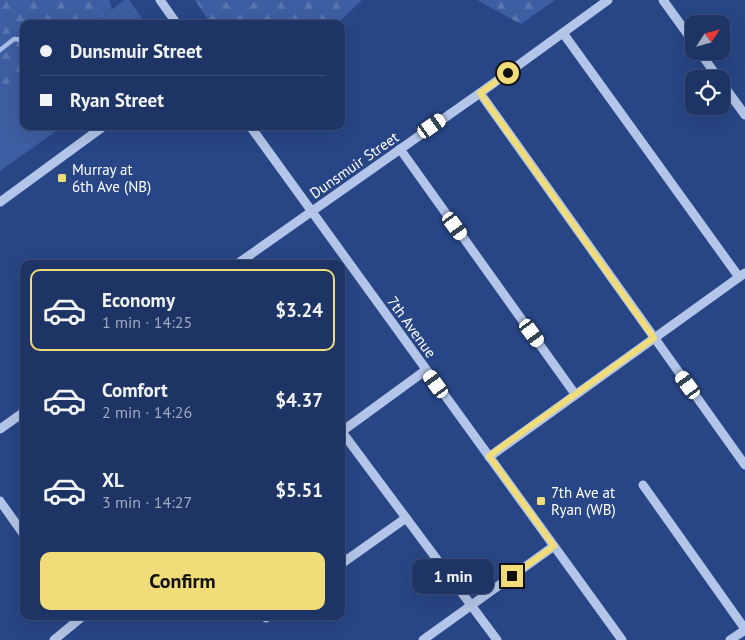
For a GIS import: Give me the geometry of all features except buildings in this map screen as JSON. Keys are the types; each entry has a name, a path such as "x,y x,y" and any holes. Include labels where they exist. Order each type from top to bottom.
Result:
{"street":[{"path":"160,0 174,20"},
{"name":"Dunsmuir Street","path":"242,260 480,93 608,0"},
{"path":"663,0 685,31"},
{"path":"489,456 742,275 563,32"},
{"path":"480,93 745,465"},
{"path":"730,94 745,115"},
{"path":"0,202 99,130"},
{"name":"7th Avenue","path":"253,130 622,640"},
{"path":"400,149 575,394"},
{"path":"345,429 426,370"},
{"path":"0,429 20,415"},
{"path":"345,437 497,640"},
{"path":"643,485 745,629 730,640"},
{"path":"0,501 20,529"},
{"path":"345,561 406,518"},
{"path":"423,640 554,546"},
{"path":"54,640 78,620"}],"green space":[{"path":"0,0 109,0 112,9 97,20 20,20 20,75 0,89"},
{"path":"125,0 129,0 143,20 98,20"},
{"path":"195,0 362,0 341,20 208,20"},
{"path":"477,0 555,0 521,24"},
{"path":"20,75 20,130 57,130 0,171 0,88"}],"waterway":[{"path":"0,50 14,39 20,40"}],"place":[{"name":"Murray at 6th Ave (NB)","path":"62,178"},
{"name":"7th Ave at Ryan (WB)","path":"541,501"}],"route":[{"path":"508,73 480,93 654,338 489,456 554,546 512,576"}]}
